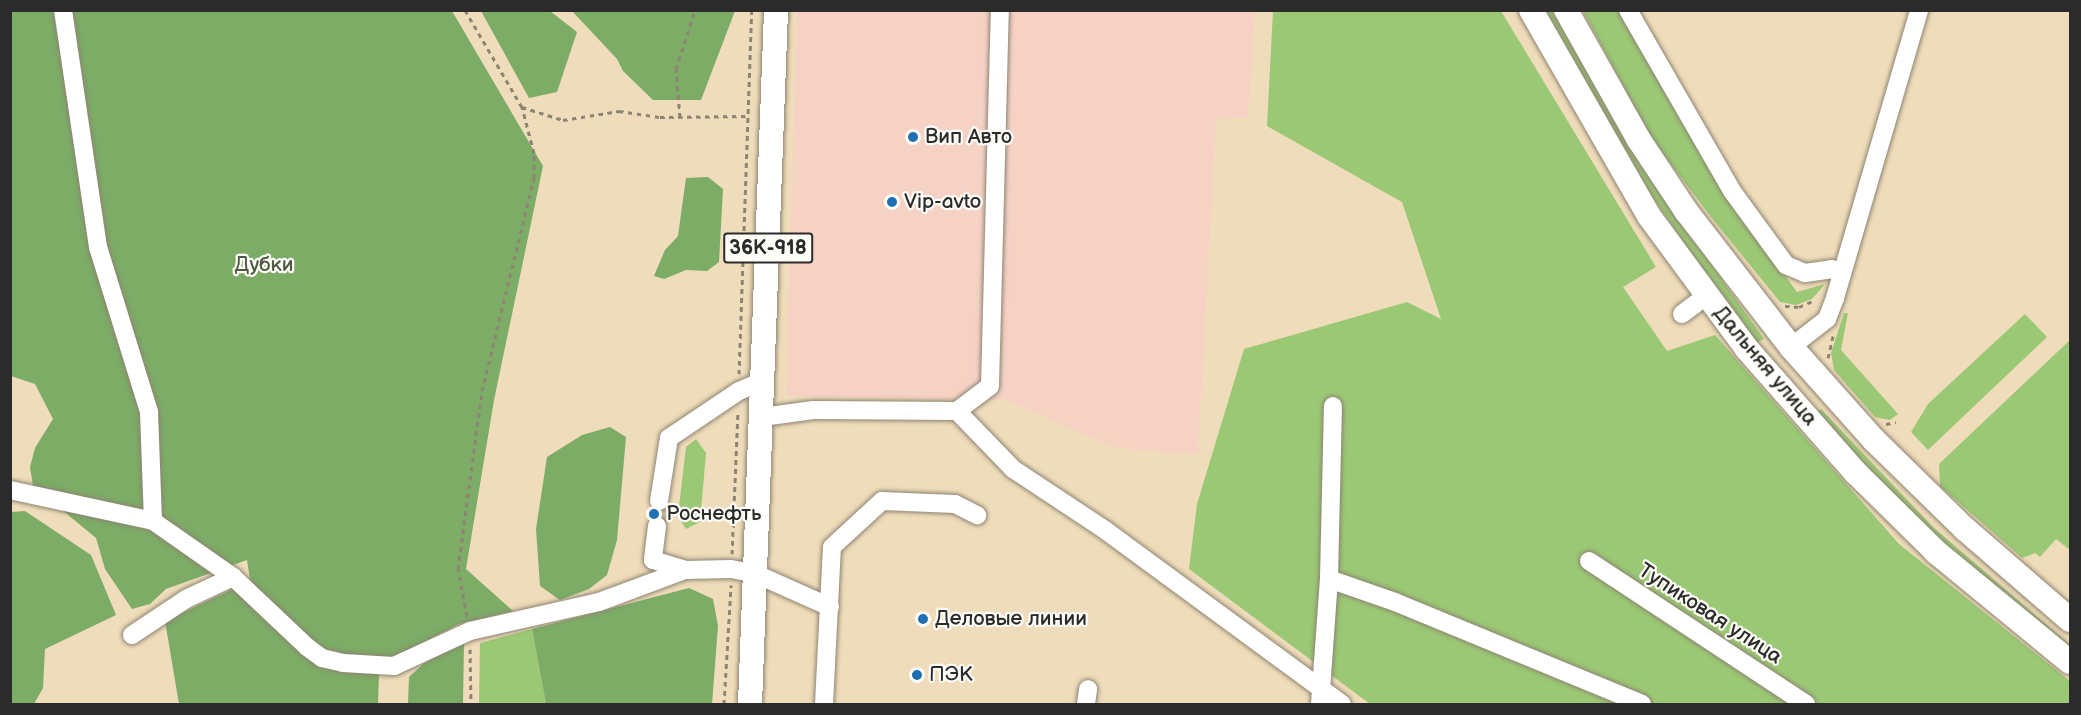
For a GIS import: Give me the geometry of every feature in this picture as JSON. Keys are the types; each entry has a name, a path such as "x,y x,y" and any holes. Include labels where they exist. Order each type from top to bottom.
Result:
{"main road":[{"name":"36К-918","path":"750,705 774,116 776,10"},
{"name":"Дальняя улица","path":"1531,10 1649,216 1706,296 1765,369 1856,473 1936,552 2070,662"},
{"name":"Дальняя улица","path":"1566,10 1639,140 1680,203 1791,347 1874,440 1965,530 2070,620"},
{"path":"1765,369 1791,347"}],"street":[{"path":"63,10 98,247 149,412 153,521"},
{"path":"762,417 814,410 957,411 990,386 1000,10"},
{"path":"1628,10 1732,191 1786,265 1805,273 1832,269 1842,272"},
{"path":"1791,347 1827,319 1919,10"},
{"path":"1682,314 1706,296"},
{"path":"659,501 669,438 739,391 763,381"},
{"path":"1320,696 1329,579 1333,406"},
{"path":"957,411 1013,469 1105,530 1320,696 1342,705"},
{"path":"10,490 153,521 233,577 307,647 332,660 394,666 470,631 599,602 685,570"},
{"path":"824,705 832,547 882,501 955,504 977,515"},
{"path":"657,526 653,560 685,570 731,569 756,574 830,607"},
{"name":"Тупиковая улица","path":"1589,561 1806,705"},
{"path":"132,635 186,599 233,577"},
{"path":"1329,579 1395,602 1642,705"}],"path":[{"path":"465,10 522,107 534,153 534,178 482,391 458,569 470,631 471,705"},
{"path":"680,117 676,69 695,10"},
{"path":"724,705 739,391 752,10"},
{"path":"522,107 563,120 619,111 680,117 774,116"},
{"path":"1830,363 1834,335"},
{"path":"1882,424 1896,422"}],"shaded area":[{"path":"797,11 1255,11 1248,118 1216,119 1198,454 1115,448 1007,400 786,396"}],"green space":[{"name":"Дубки","path":"11,11 452,11 543,166 494,400 466,569 513,611 459,624 397,656 379,660 325,654 308,644 250,580 247,560 166,589 150,604 132,609 105,569 96,538 33,486 30,467 35,448 53,419 35,384 11,376"},
{"path":"481,11 550,11 577,32 557,92 529,98"},
{"path":"572,11 735,11 701,100 653,100 623,71 617,59"},
{"path":"1273,11 1501,11 1656,267 1623,287 1667,351 1715,335 1899,544 2070,681 2070,704 1370,704 1189,569 1197,504 1244,349 1407,302 1441,319 1402,202 1267,126"},
{"path":"1543,11 1553,11 1640,164 1764,339 1755,344 1635,172"},
{"path":"1583,11 1618,11 1728,197 1797,292 1825,284 1812,299 1796,305 1780,302 1711,217 1652,139"},
{"path":"708,177 723,189 719,262 707,271 686,270 664,279 654,276 665,250 678,236 686,178"},
{"path":"1844,313 1848,313 1841,350 1898,414 1890,420 1875,417 1834,370 1831,353"},
{"path":"2025,314 2047,337 1928,450 1911,432 1928,404"},
{"path":"2070,340 2070,550 2056,539 2040,557 2035,553 2022,558 1940,486 1939,464"},
{"path":"1821,409 1934,528 2070,645 2070,654 1954,557 1814,415"},
{"path":"610,427 626,437 617,540 607,575 589,589 560,600 540,586 536,529 547,457 582,435"},
{"path":"696,439 706,453 700,522 686,529 678,516 686,447"},
{"path":"25,511 91,555 116,615 45,649 43,688 34,704 11,704 11,512"},
{"path":"237,587 269,623 354,669 379,675 378,704 179,704 165,621"},
{"path":"689,588 713,599 718,626 712,704 546,704 532,629"},
{"path":"532,629 546,704 479,704 480,643"},
{"path":"464,642 463,704 408,704 409,677 423,664"}],"tunnel":[{"path":"657,526 659,501"}],"place":[{"name":"Вип Авто","path":"913,137"},
{"name":"Vip-avto","path":"892,202"},
{"name":"Роснефть","path":"654,514"},
{"name":"Деловые линии","path":"923,619"},
{"name":"ПЭК","path":"917,675"}]}
